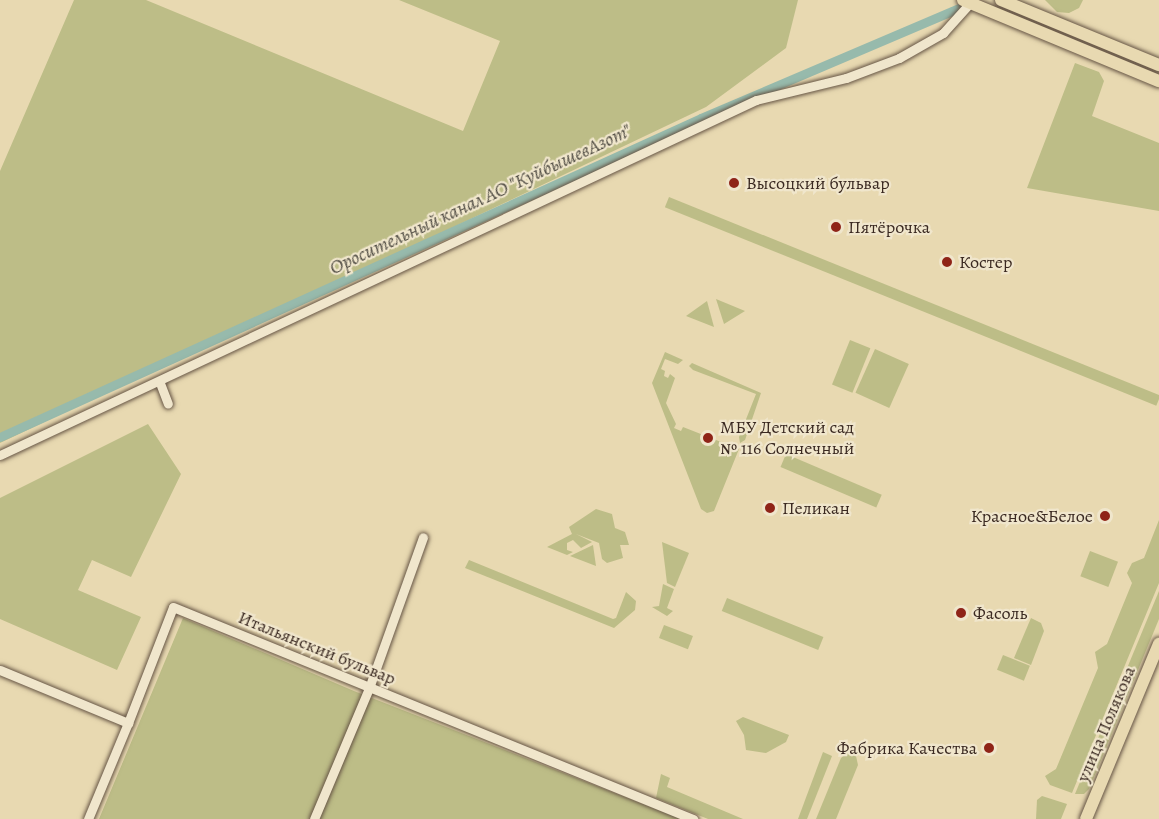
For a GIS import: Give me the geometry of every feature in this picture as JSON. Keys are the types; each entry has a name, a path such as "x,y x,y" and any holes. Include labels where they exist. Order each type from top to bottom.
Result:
{"main road":[{"path":"1001,0 1159,65"},
{"path":"966,1 1159,81"},
{"name":"улица Полякова","path":"1086,819 1159,644"}],"street":[{"path":"0,455 160,383 756,100 846,78 899,58 943,33 966,1"},
{"path":"160,383 168,404"},
{"path":"314,819 369,688 423,537"},
{"name":"Итальянский бульвар","path":"128,723 173,607 693,819"},
{"path":"0,670 128,723 88,819"}],"green space":[{"path":"74,0 146,0 463,131 500,41 399,0 798,0 786,48 706,107 0,443 0,171"},
{"path":"1045,0 1083,0 1079,8 1069,13 1057,12"},
{"path":"1075,63 1099,72 1104,81 1092,116 1159,143 1159,211 1027,188"},
{"path":"669,197 1159,395 1156,406 665,207"},
{"path":"716,299 745,311 724,324"},
{"path":"707,301 714,327 686,316"},
{"path":"850,340 870,348 852,393 832,385"},
{"path":"875,349 909,364 889,408 855,393"},
{"path":"665,352 683,360 678,364 665,359 661,369 665,371 664,376 668,378 670,374 675,378 666,403 676,424 674,428 681,431 683,427 739,449 714,511 707,513 701,509 652,383"},
{"path":"692,363 761,393 745,440 740,443 739,437 756,394 693,370 689,366"},
{"path":"148,424 181,474 131,577 92,560 78,590 141,617 117,670 0,619 0,498"},
{"path":"786,454 882,495 876,508 781,467"},
{"path":"596,509 612,514 615,528 625,532 629,545 620,545 623,558 607,563 602,559 599,543 576,534 592,542 581,548 573,540 567,543 567,550 573,552 567,555 547,547 572,534 569,527"},
{"path":"1159,520 1159,583 1072,793 1050,785 1045,776 1056,769 1098,668 1095,652 1107,644 1132,583 1127,573 1132,563 1144,558"},
{"path":"662,542 689,553 675,587 667,583"},
{"path":"593,545 596,566 570,556"},
{"path":"1090,551 1118,562 1108,587 1080,576"},
{"path":"469,560 613,619 616,618 626,592 636,601 635,610 614,628 465,568"},
{"path":"663,584 674,589 667,608 673,611 667,616 652,607 659,606"},
{"path":"1159,591 1159,619 1089,789 1084,794 1075,794"},
{"path":"727,598 823,637 818,650 722,611"},
{"path":"183,618 354,691 681,819 99,819"},
{"path":"1031,618 1041,623 1044,631 1031,665 1014,658"},
{"path":"664,625 693,636 688,649 659,638"},
{"path":"1003,655 1030,666 1024,681 997,670"},
{"path":"743,717 789,735 786,742 766,753 746,750 744,735 736,721"},
{"path":"823,752 832,756 807,819 798,819"},
{"path":"847,753 856,756 858,765 836,819 816,819 841,758"},
{"path":"661,774 670,778 667,787 743,819 708,819 656,798"},
{"path":"1042,796 1067,804 1061,819 1036,819 1037,800"}],"waterway":[{"name":"Оросительный канал АО \"КуйбышевАзот\"","path":"0,437 701,118 971,3"}],"place":[{"name":"Высоцкий бульвар","path":"734,183"},
{"name":"Пятёрочка","path":"836,227"},
{"name":"Костер","path":"947,262"},
{"name":"МБУ Детский сад № 116 Солнечный","path":"708,438"},
{"name":"Пеликан","path":"770,508"},
{"name":"Красное&Белое","path":"1105,516"},
{"name":"Фасоль","path":"961,613"},
{"name":"Фабрика Качества","path":"989,748"}]}
